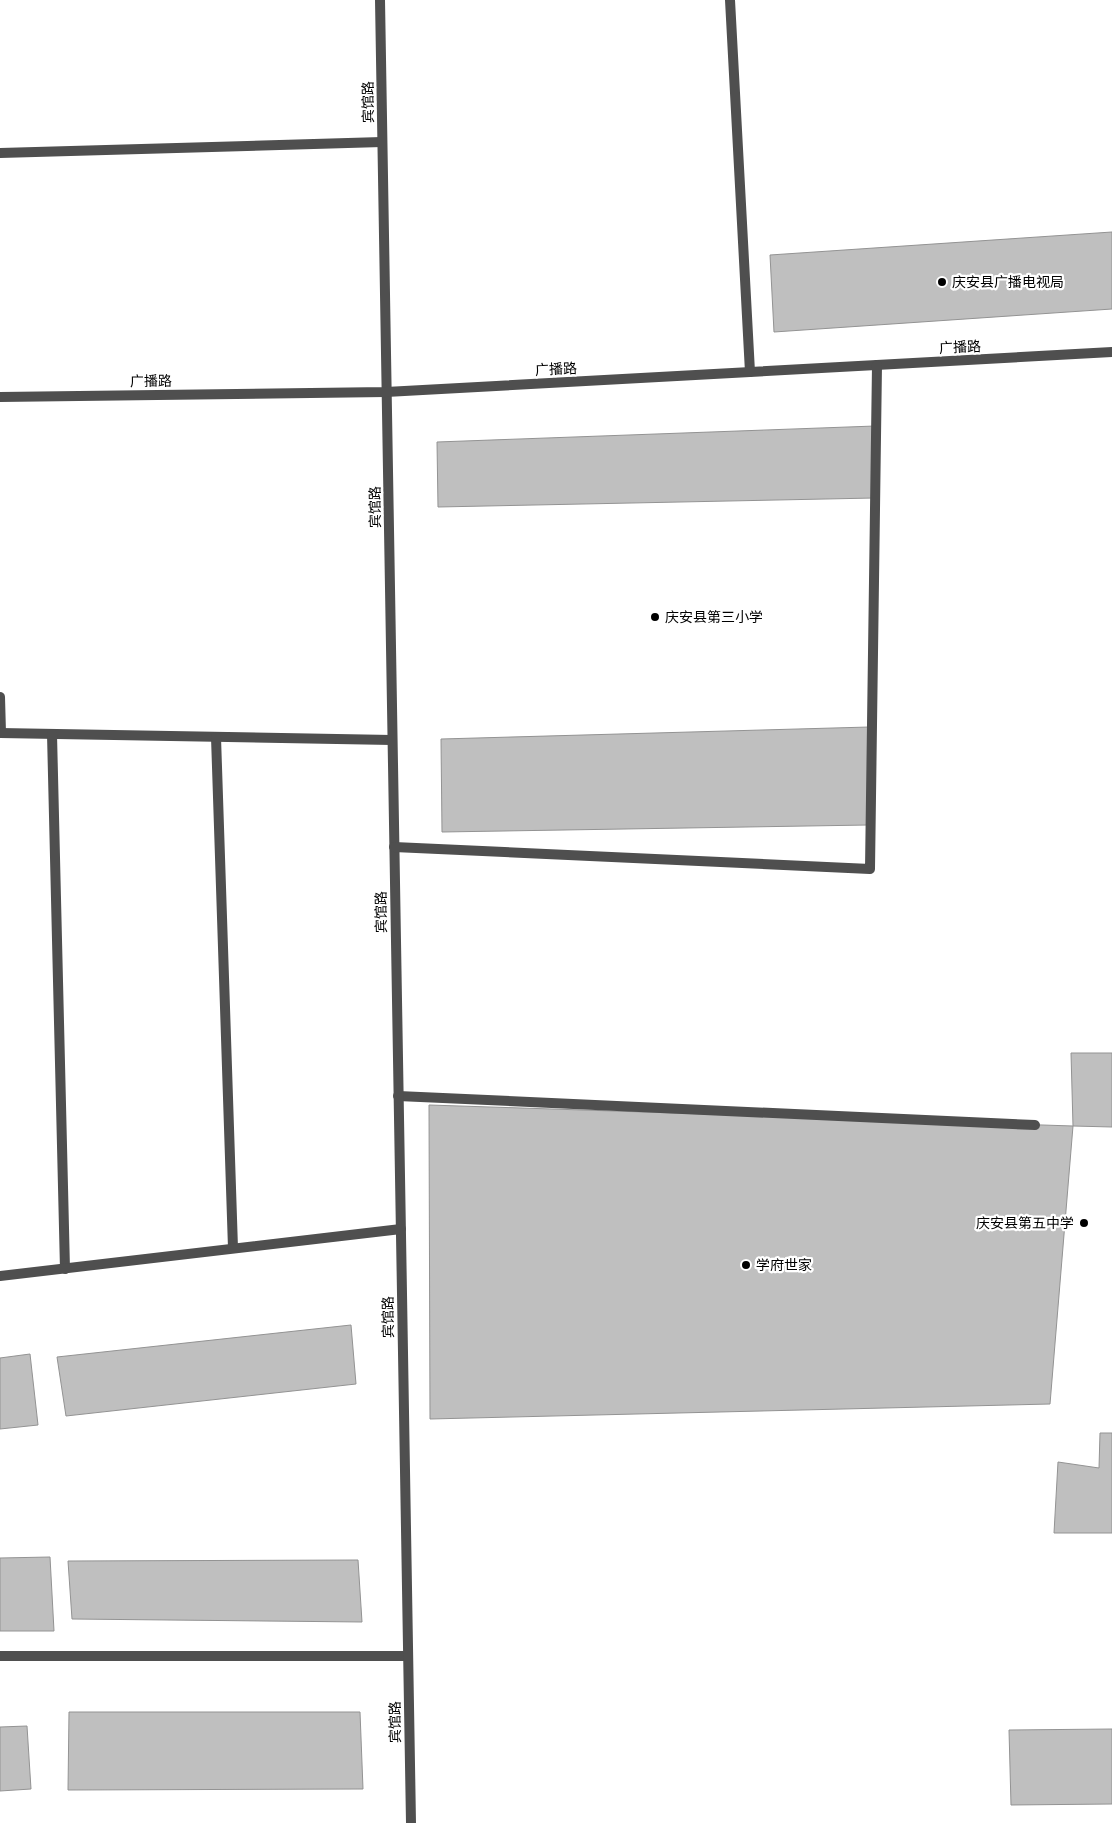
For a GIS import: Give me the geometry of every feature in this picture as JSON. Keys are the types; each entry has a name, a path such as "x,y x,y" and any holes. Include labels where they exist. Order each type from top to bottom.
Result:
{"street":[{"name":"宾馆路","path":"380,0 411,1823"},
{"path":"730,0 750,372"},
{"path":"0,153 382,142"},
{"name":"广播路","path":"0,397 386,392 1112,352"},
{"path":"394,847 870,869 877,365"},
{"path":"0,697 1,733 392,740"},
{"path":"52,734 64,1269"},
{"path":"216,737 233,1248"},
{"path":"398,1096 1035,1125"},
{"path":"0,1276 401,1228"},
{"path":"0,1656 408,1656"}],"building":[{"name":"庆安县广播电视局","path":"1112,232 1112,309 774,332 770,255"},
{"path":"875,426 874,498 438,507 437,442"},
{"path":"869,727 868,825 442,832 441,739"},
{"path":"1071,1053 1112,1053 1112,1127 1073,1126"},
{"name":"学府世家","path":"429,1105 1073,1126 1050,1404 430,1419"},
{"path":"351,1325 356,1384 66,1416 57,1357"},
{"path":"30,1354 38,1425 0,1429 0,1358"},
{"path":"1100,1433 1112,1433 1112,1533 1054,1533 1058,1462 1099,1468"},
{"path":"50,1557 54,1631 0,1631 0,1558"},
{"path":"358,1560 362,1622 72,1619 68,1561"},
{"path":"69,1712 360,1712 363,1789 68,1790"},
{"path":"27,1726 31,1789 0,1791 0,1727"},
{"path":"1112,1729 1112,1804 1011,1805 1009,1730"}],"place":[{"name":"庆安县广播电视局","path":"942,282"},
{"name":"庆安县第三小学","path":"655,617"},
{"name":"庆安县第五中学","path":"1084,1223"},
{"name":"学府世家","path":"746,1265"}]}
